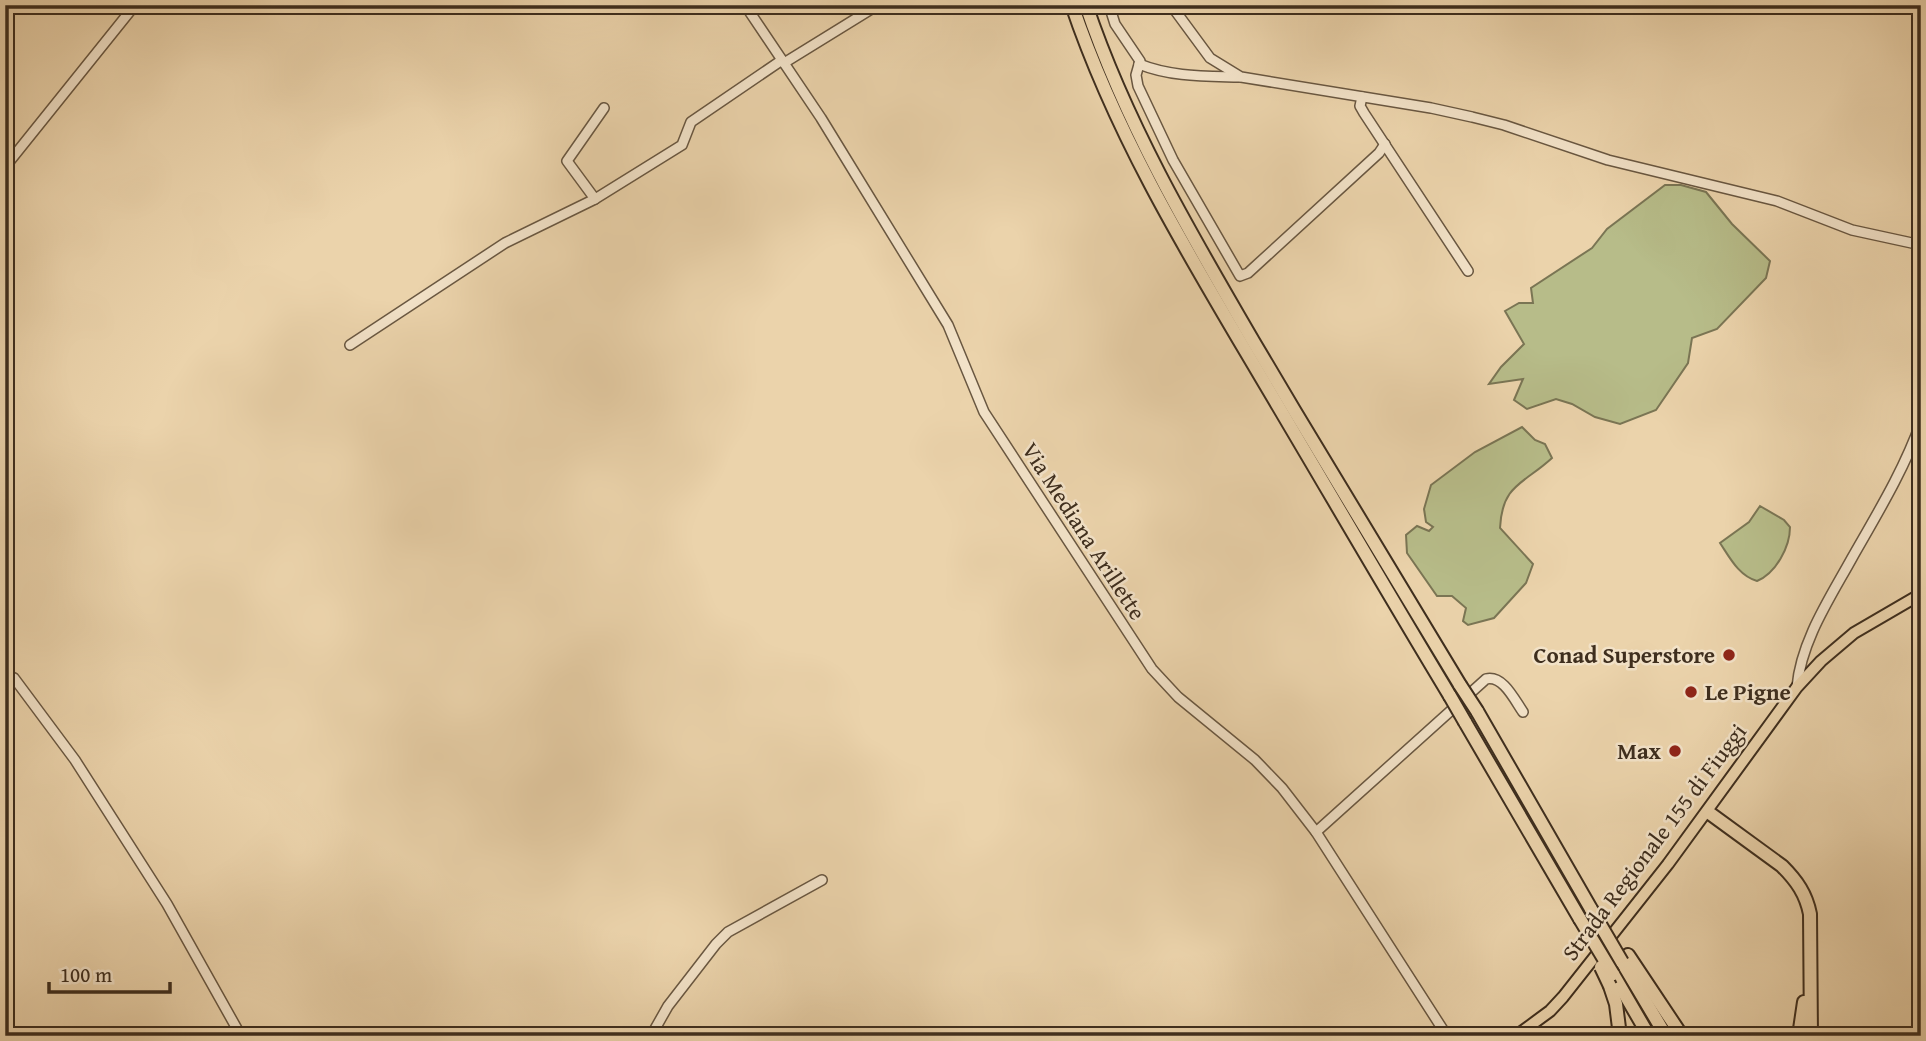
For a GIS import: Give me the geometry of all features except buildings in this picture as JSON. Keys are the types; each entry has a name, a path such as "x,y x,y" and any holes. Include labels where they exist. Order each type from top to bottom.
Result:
{"highway":[{"path":"1072,5 1086,48 1113,113 1184,247 1580,919 1611,980 1649,1036"},
{"path":"1086,5 1124,104 1194,239 1342,492 1476,711 1602,929 1682,1036"},
{"path":"1708,812 1793,877 1807,898 1810,914 1811,1036"},
{"path":"1799,1036 1810,949"},
{"path":"1625,958 1665,1036"},
{"path":"1611,980 1620,1036"}],"main road":[{"name":"Strada Regionale 155 di Fiuggi","path":"1516,1036 1550,1011 1563,997 1708,812 1797,687 1821,661 1854,633 1921,594"}],"street":[{"path":"5,167 135,5"},
{"name":"Via Mediana Arillette","path":"745,5 821,118 948,325 984,412 1152,669 1178,697 1268,772 1316,832 1447,1036"},
{"path":"350,345 505,243 595,199 682,145 691,122 783,61 878,5"},
{"path":"1109,5 1115,24 1140,61 1136,75 1138,86 1162,138 1240,276 1258,264 1379,153 1385,144"},
{"path":"1171,5 1210,58 1241,77"},
{"path":"1139,64 1156,71 1194,76 1241,77 1431,108 1504,125 1608,160 1777,201 1852,230 1921,245"},
{"path":"1363,97 1360,106 1468,271"},
{"path":"595,199 567,161 604,108"},
{"path":"1797,687 1798,673 1821,616 1900,471 1921,422"},
{"path":"5,674 15,678 79,766 167,904 241,1036"},
{"path":"1316,832 1486,679 1494,677 1500,681 1524,712"},
{"path":"651,1036 668,1006 728,932 822,880"}],"green space":[{"path":"1665,185 1681,185 1706,192 1732,224 1770,261 1766,278 1717,329 1692,338 1688,363 1656,410 1620,424 1595,417 1572,404 1556,399 1527,409 1514,400 1523,379 1489,384 1501,367 1524,344 1505,311 1519,303 1533,303 1531,288 1592,248 1607,229"},
{"path":"1522,427 1535,440 1545,444 1552,458 1510,493 1505,502 1500,528 1533,564 1526,583 1494,618 1468,625 1463,621 1466,608 1452,596 1437,596 1407,553 1406,535 1417,526 1429,531 1433,527 1426,522 1424,509 1431,485 1475,452"},
{"path":"1760,506 1784,520 1790,527 1788,543 1781,558 1770,572 1757,581 1740,571 1720,543 1749,522"}],"place":[{"name":"Conad Superstore","path":"1729,655"},
{"name":"Le Pigne","path":"1691,692"},
{"name":"Max","path":"1675,751"}]}
